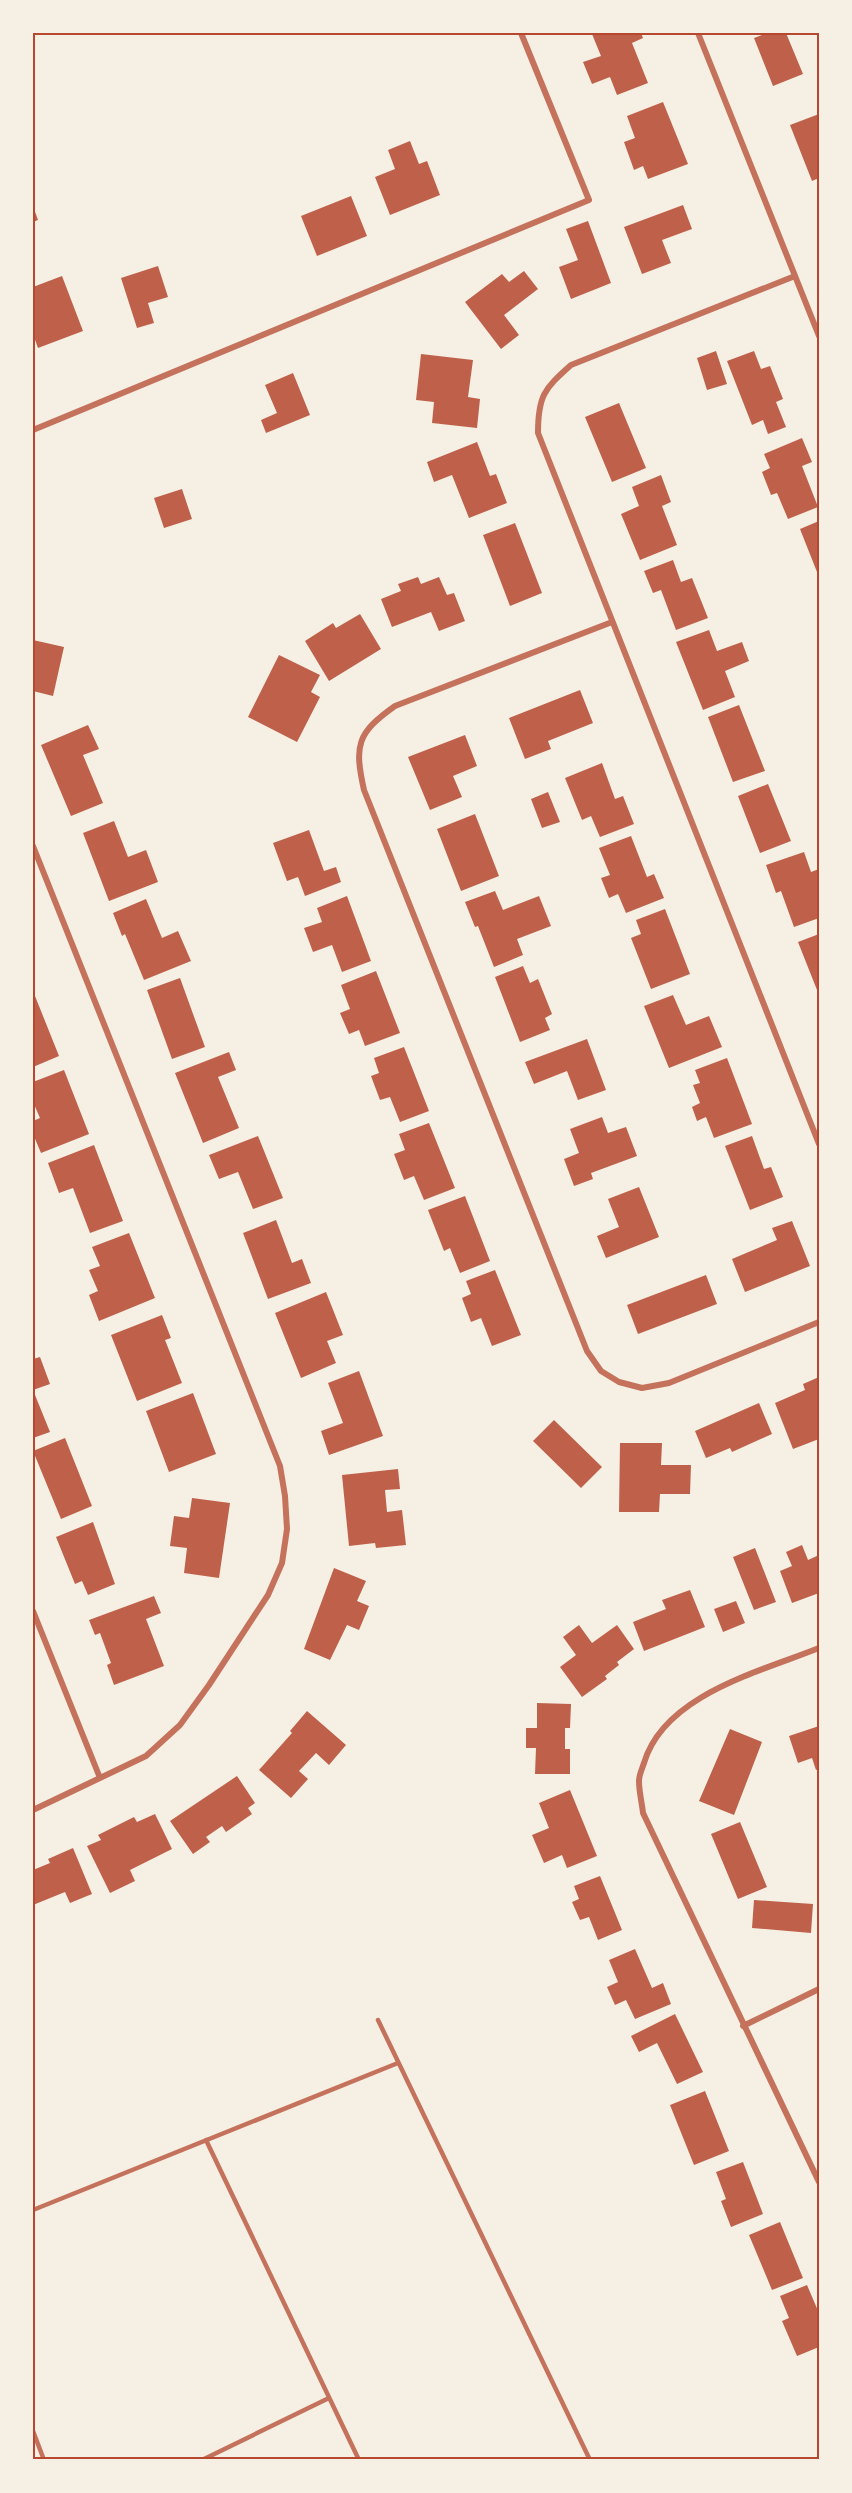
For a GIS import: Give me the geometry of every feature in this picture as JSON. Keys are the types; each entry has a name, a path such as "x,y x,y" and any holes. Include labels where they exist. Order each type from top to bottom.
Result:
{"street":[{"path":"33,430 589,200 521,33"},
{"path":"698,33 819,336"},
{"path":"795,276 571,365 549,385 538,408 538,433 819,1144"},
{"path":"612,622 395,706 372,723 359,745 359,768 364,790 587,1351 601,1371 619,1382 642,1388 669,1383 819,1322"},
{"path":"33,846 280,1466 287,1529 282,1563 268,1595 238,1643 180,1725 146,1756 33,1810"},
{"path":"33,1611 100,1778"},
{"path":"819,1648 704,1694 681,1710 668,1722 648,1748 639,1779 644,1813 743,2026 819,2182"},
{"path":"743,2026 819,1989"}],"lane":[{"path":"378,2020 590,2460"},
{"path":"33,2210 398,2063"},
{"path":"206,2140 359,2460"},
{"path":"202,2460 329,2398"},
{"path":"33,2431 44,2460"}],"building":[{"path":"641,33 643,38 632,43 648,83 617,95 610,77 592,84 583,62 601,56 592,34"},
{"path":"767,33 786,33 803,74 773,86 754,38"},
{"path":"663,102 688,164 648,179 643,166 634,170 624,142 635,138 627,116"},
{"path":"819,114 819,178 812,181 790,125"},
{"path":"410,141 419,164 427,161 440,195 390,215 375,177 395,169 388,150"},
{"path":"351,196 367,236 317,256 301,216"},
{"path":"683,205 692,229 662,240 671,263 642,274 624,227"},
{"path":"33,206 38,220 33,222"},
{"path":"588,221 611,283 571,299 559,267 578,260 566,229"},
{"path":"158,266 168,297 148,303 154,323 137,328 121,278"},
{"path":"524,271 538,289 504,315 519,335 501,349 465,302 502,274 509,282"},
{"path":"62,276 83,331 38,348 33,334 33,287"},
{"path":"716,351 727,384 707,390 697,358"},
{"path":"754,351 761,369 770,366 783,399 776,402 786,427 768,434 763,420 752,425 727,361"},
{"path":"421,354 473,360 468,397 480,399 477,428 432,423 434,402 416,400"},
{"path":"293,373 310,415 266,433 261,420 277,413 265,385"},
{"path":"619,403 646,468 612,482 585,417"},
{"path":"802,438 812,462 802,466 818,507 788,519 777,493 771,495 762,472 770,468 764,454"},
{"path":"477,442 490,476 496,474 507,503 469,518 452,475 434,482 427,462"},
{"path":"661,475 671,502 662,506 677,545 640,560 621,514 639,506 632,487"},
{"path":"182,489 192,519 164,528 154,498"},
{"path":"819,521 819,577 800,529"},
{"path":"515,523 542,593 510,606 483,535"},
{"path":"673,560 681,582 692,578 708,618 676,630 661,590 653,593 644,571"},
{"path":"418,577 421,584 439,577 447,595 454,593 465,621 439,631 431,612 392,627 381,599 401,591 398,584"},
{"path":"360,614 381,649 329,681 305,641 333,623 336,628"},
{"path":"709,630 717,651 742,642 749,661 725,671 735,697 703,710 676,642"},
{"path":"33,640 64,647 53,696 33,691"},
{"path":"279,655 320,675 311,692 320,697 297,742 248,717"},
{"path":"580,690 593,723 548,741 551,749 525,759 509,718"},
{"path":"739,705 765,771 733,782 708,717"},
{"path":"88,725 99,749 83,755 103,803 71,816 41,745"},
{"path":"465,735 477,766 453,776 462,797 430,810 408,757"},
{"path":"602,763 615,799 623,796 634,824 600,837 591,816 582,820 565,778"},
{"path":"768,784 791,841 760,853 738,796"},
{"path":"548,792 560,822 542,828 531,799"},
{"path":"475,814 499,876 461,891 437,829"},
{"path":"114,821 128,857 146,850 158,882 109,901 83,833"},
{"path":"309,830 324,871 336,867 341,882 305,896 298,877 287,881 273,843"},
{"path":"631,836 647,877 654,874 664,898 626,913 618,894 609,898 601,878 610,875 599,848"},
{"path":"804,852 811,872 819,869 819,918 794,927 781,891 776,893 766,865"},
{"path":"495,891 503,910 539,896 551,926 517,939 523,955 494,967 478,926 475,927 465,902"},
{"path":"347,896 371,961 342,972 332,945 313,952 304,928 322,922 317,908"},
{"path":"146,899 162,938 178,931 191,961 144,980 125,934 122,936 113,913"},
{"path":"665,909 690,974 651,989 631,938 641,934 636,920"},
{"path":"819,934 819,995 798,942"},
{"path":"523,966 530,983 538,979 552,1014 545,1018 550,1030 520,1042 495,977"},
{"path":"376,971 400,1033 365,1046 359,1030 349,1034 340,1013 350,1009 341,985"},
{"path":"180,978 205,1047 172,1059 147,990"},
{"path":"33,991 59,1056 33,1067"},
{"path":"673,995 686,1025 709,1016 722,1047 669,1068 644,1006"},
{"path":"587,1039 606,1090 578,1100 567,1071 534,1084 525,1062"},
{"path":"404,1047 429,1111 400,1122 390,1097 380,1100 371,1076 379,1073 374,1058"},
{"path":"229,1052 236,1070 218,1077 239,1128 203,1143 175,1073"},
{"path":"727,1058 752,1124 714,1138 706,1117 697,1121 692,1107 700,1103 693,1085 700,1083 695,1070"},
{"path":"64,1070 89,1134 41,1153 33,1134 33,1121 40,1118 33,1102 33,1082"},
{"path":"602,1117 608,1133 626,1127 637,1156 591,1173 593,1179 574,1186 564,1159 579,1153 570,1129"},
{"path":"429,1123 455,1188 424,1200 414,1176 404,1180 394,1154 405,1150 399,1134"},
{"path":"258,1136 283,1198 253,1209 238,1172 219,1179 209,1155"},
{"path":"752,1136 764,1169 771,1167 783,1197 750,1210 725,1146"},
{"path":"94,1145 123,1221 90,1233 73,1188 59,1193 48,1163"},
{"path":"639,1187 659,1237 606,1258 597,1236 619,1227 608,1199"},
{"path":"465,1196 490,1261 460,1273 450,1248 444,1251 428,1210"},
{"path":"276,1220 292,1263 302,1259 311,1283 268,1299 243,1233"},
{"path":"792,1221 810,1266 745,1292 732,1259 777,1240 772,1228"},
{"path":"129,1233 155,1298 99,1321 89,1295 98,1291 89,1270 100,1266 92,1247"},
{"path":"495,1270 521,1335 492,1346 481,1318 471,1322 462,1298 471,1294 466,1281"},
{"path":"706,1275 717,1304 638,1334 627,1305"},
{"path":"326,1292 343,1335 327,1341 336,1363 301,1378 275,1313"},
{"path":"162,1315 171,1338 165,1340 182,1383 137,1401 111,1335"},
{"path":"40,1357 50,1384 33,1390 33,1359"},
{"path":"359,1371 383,1436 329,1455 321,1431 343,1423 328,1383"},
{"path":"819,1377 819,1439 793,1449 775,1403 805,1390 803,1384"},
{"path":"33,1390 50,1432 33,1438"},
{"path":"193,1393 216,1454 169,1472 146,1411"},
{"path":"759,1403 772,1434 732,1452 730,1448 706,1458 695,1431"},
{"path":"554,1420 602,1467 581,1488 533,1441"},
{"path":"65,1438 92,1506 61,1519 33,1451"},
{"path":"620,1443 662,1443 661,1465 691,1465 690,1494 660,1494 659,1512 619,1512"},
{"path":"398,1469 400,1489 385,1490 387,1512 402,1510 406,1545 376,1548 375,1543 349,1546 342,1475"},
{"path":"192,1498 230,1503 219,1578 184,1573 187,1548 170,1546 174,1516 189,1518"},
{"path":"93,1522 115,1584 88,1595 82,1581 75,1584 56,1537"},
{"path":"802,1545 808,1560 819,1555 819,1593 792,1603 780,1571 792,1566 786,1552"},
{"path":"755,1548 776,1602 754,1610 733,1557"},
{"path":"334,1568 366,1581 357,1601 369,1606 359,1630 347,1625 330,1660 304,1649"},
{"path":"690,1590 705,1627 644,1651 633,1622 666,1609 662,1600"},
{"path":"154,1596 161,1613 146,1619 164,1666 114,1685 107,1665 111,1663 100,1633 95,1635 89,1620"},
{"path":"736,1601 745,1623 723,1632 714,1609"},
{"path":"579,1625 592,1643 617,1625 634,1649 617,1662 619,1665 605,1676 607,1679 582,1697 560,1667 576,1655 563,1637"},
{"path":"537,1703 571,1704 570,1728 565,1728 565,1749 570,1749 570,1774 535,1774 536,1748 526,1748 526,1728 537,1728"},
{"path":"307,1711 346,1745 329,1765 316,1753 299,1771 308,1779 291,1798 259,1770 292,1733 290,1731"},
{"path":"819,1726 819,1769 816,1770 812,1758 798,1763 789,1736"},
{"path":"730,1729 762,1742 734,1815 699,1801"},
{"path":"237,1776 255,1803 248,1808 252,1814 226,1832 222,1826 206,1837 210,1842 193,1854 170,1821"},
{"path":"570,1790 597,1856 567,1868 562,1855 544,1863 532,1835 549,1828 539,1803"},
{"path":"155,1814 172,1849 130,1870 135,1881 110,1893 87,1846 101,1840 98,1835 134,1817 137,1822"},
{"path":"740,1822 767,1887 738,1899 711,1834"},
{"path":"73,1848 92,1894 70,1903 65,1892 33,1905 33,1870 50,1863 48,1859"},
{"path":"600,1876 622,1930 598,1940 589,1917 580,1920 572,1902 579,1899 574,1886"},
{"path":"754,1900 813,1904 811,1933 752,1928"},
{"path":"635,1949 652,1988 663,1983 671,2004 635,2019 626,2000 615,2005 607,1987 618,1982 609,1960"},
{"path":"675,2014 703,2072 677,2084 657,2043 639,2052 631,2036"},
{"path":"705,2091 729,2151 694,2165 670,2105"},
{"path":"743,2162 763,2214 731,2227 721,2201 726,2199 716,2172"},
{"path":"780,2222 803,2278 772,2290 749,2235"},
{"path":"807,2285 819,2313 819,2347 797,2356 782,2321 789,2318 780,2296"}]}
